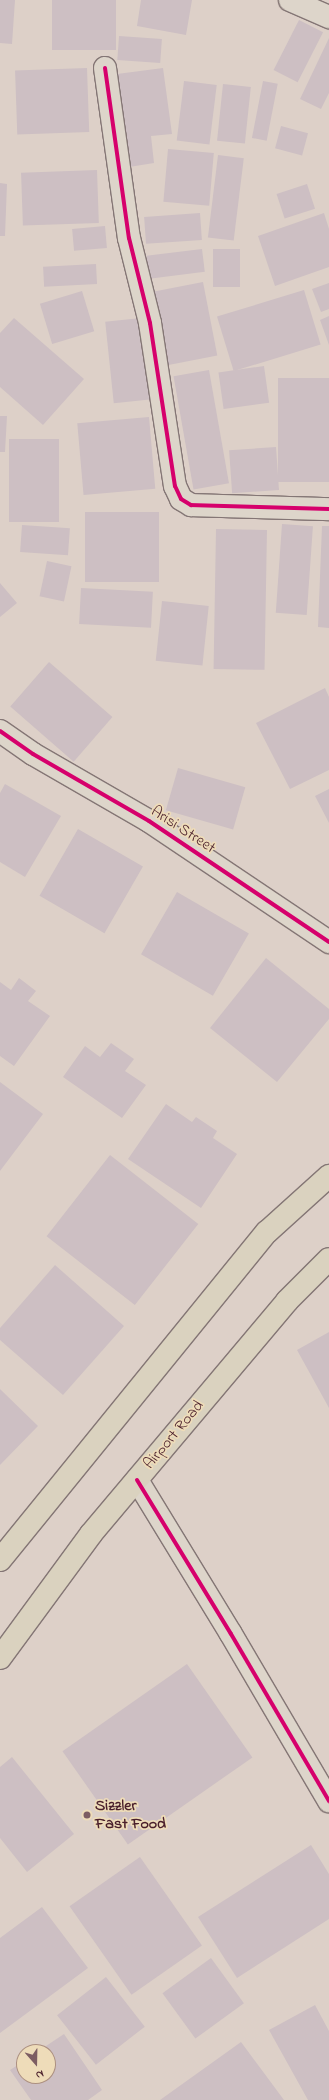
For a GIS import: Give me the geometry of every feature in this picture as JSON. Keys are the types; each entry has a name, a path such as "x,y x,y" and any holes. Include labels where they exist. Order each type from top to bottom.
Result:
{"main road":[{"path":"0,1560 267,1232 329,1176"},
{"name":"Airport Road","path":"0,1658 91,1534 287,1301 329,1259"}],"street":[{"path":"290,0 329,17"},
{"path":"105,68 128,238 150,324 175,486 181,499 191,505 329,509"},
{"name":"Arisi Street","path":"0,731 33,754 149,821 329,942"},
{"path":"137,1480 231,1634 329,1801"}],"building":[{"path":"0,0 15,0 12,44 0,43"},
{"path":"52,0 116,0 116,50 52,50"},
{"path":"141,0 192,0 186,35 137,26"},
{"path":"299,20 323,32 298,82 274,70"},
{"path":"119,36 162,39 160,63 117,60"},
{"path":"329,38 329,93 321,109 300,99"},
{"path":"87,68 89,132 17,134 15,71"},
{"path":"163,68 172,134 151,136 154,163 129,167 117,74"},
{"path":"184,81 217,85 209,145 177,141"},
{"path":"263,81 278,84 267,141 252,138"},
{"path":"223,84 251,87 245,144 217,141"},
{"path":"281,126 308,133 302,155 275,148"},
{"path":"168,149 214,153 209,206 163,202"},
{"path":"218,155 244,158 234,241 208,237"},
{"path":"97,170 99,223 23,226 21,173"},
{"path":"0,183 7,184 5,236 0,236"},
{"path":"307,184 315,209 285,219 277,194"},
{"path":"200,213 202,240 146,244 144,217"},
{"path":"324,213 329,229 329,267 275,286 258,236"},
{"path":"105,226 107,248 74,251 72,229"},
{"path":"202,249 205,272 149,279 146,256"},
{"path":"213,249 240,249 240,287 213,287"},
{"path":"96,264 97,284 44,287 43,267"},
{"path":"203,282 217,356 167,365 153,292"},
{"path":"329,283 329,309 321,312 312,289"},
{"path":"304,290 321,345 234,371 217,317"},
{"path":"82,291 94,331 52,344 40,304"},
{"path":"329,316 329,345 320,320"},
{"path":"14,318 84,379 43,425 0,387 0,333"},
{"path":"141,318 150,400 114,403 105,322"},
{"path":"264,366 269,403 224,409 218,372"},
{"path":"209,370 229,483 194,490 174,376"},
{"path":"278,378 329,378 329,482 278,482"},
{"path":"0,416 7,416 5,452 0,452"},
{"path":"149,417 155,489 84,495 77,423"},
{"path":"9,439 59,439 59,522 9,522"},
{"path":"276,447 279,490 232,493 229,450"},
{"path":"85,512 159,512 159,582 85,582"},
{"path":"282,524 313,526 307,615 276,613"},
{"path":"22,525 70,528 68,555 20,552"},
{"path":"322,526 329,526 329,628 318,627"},
{"path":"216,529 267,530 265,670 214,669"},
{"path":"47,561 71,566 64,601 40,596"},
{"path":"0,583 17,603 0,617"},
{"path":"81,588 153,592 151,628 79,624"},
{"path":"162,601 209,606 202,666 156,661"},
{"path":"49,662 112,717 74,762 10,707"},
{"path":"325,688 329,697 329,770 290,789 256,723"},
{"path":"178,768 245,787 233,830 166,810"},
{"path":"5,784 61,816 25,877 0,862 0,793"},
{"path":"329,789 329,823 315,796"},
{"path":"78,829 143,866 104,933 40,896"},
{"path":"177,892 249,934 213,996 141,954"},
{"path":"266,958 329,1009 329,1019 277,1082 210,1028"},
{"path":"19,978 36,991 28,1001 50,1016 14,1066 0,1056 0,982 11,990"},
{"path":"111,1043 134,1059 125,1071 146,1085 122,1118 63,1077 85,1046 100,1057"},
{"path":"0,1082 43,1114 0,1171"},
{"path":"166,1104 192,1122 196,1117 217,1131 213,1138 237,1154 201,1208 128,1159"},
{"path":"110,1155 198,1224 135,1305 47,1236"},
{"path":"55,1265 124,1326 63,1395 0,1340 0,1328"},
{"path":"329,1332 329,1408 297,1350"},
{"path":"0,1389 38,1426 0,1465"},
{"path":"187,1664 252,1757 128,1845 62,1751"},
{"path":"12,1757 74,1834 27,1872 0,1838 0,1767"},
{"path":"311,1845 329,1874 329,1919 237,1978 198,1917"},
{"path":"140,1857 202,1945 131,1995 70,1906"},
{"path":"42,1907 88,1968 0,2033 0,1938"},
{"path":"211,1958 244,2003 195,2039 162,1993"},
{"path":"106,1977 145,2027 96,2065 57,2015"},
{"path":"315,2005 329,2031 329,2100 308,2100 269,2030"},
{"path":"64,2034 102,2090 88,2100 31,2100 20,2084 56,2084 56,2044 49,2044"},
{"path":"241,2042 284,2100 160,2100"},
{"path":"16,2066 16,2079 10,2070"}],"cycle path":[{"path":"105,68 129,238 150,323 175,486 181,499 191,505 329,509"},
{"path":"0,731 33,754 149,821 329,942"},
{"path":"137,1480 231,1634 329,1801"}],"place":[{"name":"Sizzler Fast Food","path":"87,1815"}]}
